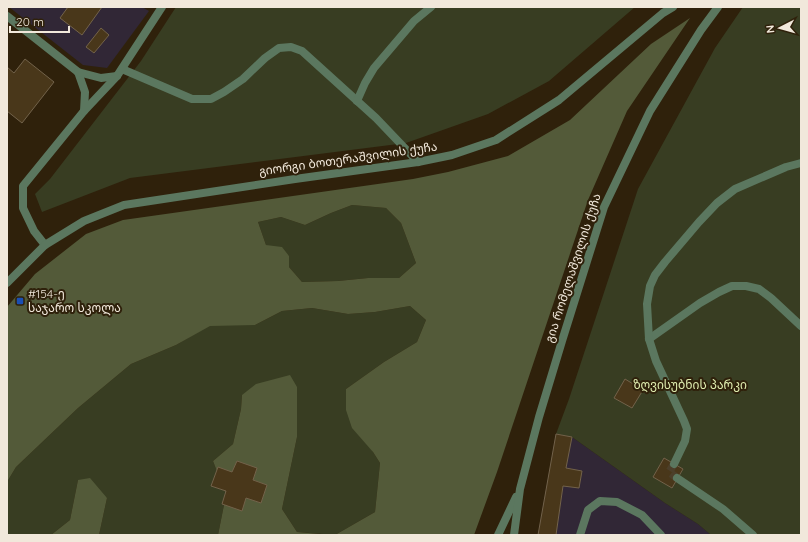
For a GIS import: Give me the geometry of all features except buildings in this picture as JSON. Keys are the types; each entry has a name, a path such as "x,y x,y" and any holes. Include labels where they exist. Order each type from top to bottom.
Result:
{"street":[{"path":"45,245 34,231 23,208 23,186 84,111 120,72 162,7"},
{"path":"357,100 374,68 414,21 431,7"},
{"name":"გიორგი ბოთერაშვილის ქუჩა","path":"7,283 45,245 84,221 124,205 418,162 452,155 496,140 559,100 662,13 673,7"},
{"name":"გია რომელაშვილის ქუჩა","path":"514,535 520,489 548,386 604,207 650,111 701,30 718,7"},
{"path":"7,16 78,72 102,78 120,72 192,99 211,99 243,79 265,58 279,48 291,47 302,51 357,100 418,162"},
{"path":"78,72 85,92 84,111"},
{"path":"674,464 685,441 687,429 656,361 649,339 647,304 650,286 655,276 699,222 717,203 735,189 786,167 801,163"},
{"path":"649,339 700,303 732,286 746,286 759,289 801,326"},
{"path":"677,478 723,509 752,535"},
{"name":"გია რომელაშვილის ქუჩა","path":"498,535 520,489"},
{"path":"580,535 588,510 600,501 617,502 642,515 661,535"}],"shaded area":[{"path":"9,7 142,7 149,11 107,68 83,65"},
{"path":"556,434 572,437 665,503 698,524 711,535 538,535"}],"green space":[{"path":"176,7 635,7 549,81 488,114 406,143 130,178 42,212 35,194 50,179 141,61"},
{"name":"ზღვისუბნის პარკი","path":"743,7 801,7 801,535 711,535 698,524 665,503 572,437 556,434 569,399 638,189 715,48"},
{"path":"690,18 627,111 588,200 497,472 474,535 335,535 375,512 380,463 373,452 352,428 346,410 346,389 384,362 417,342 426,320 410,306 375,312 348,314 312,308 282,311 255,325 210,326 176,345 131,364 78,408 16,467 7,482 7,307 35,274 86,234 123,220 413,179 448,172 508,156 570,120 651,44","holes":["352,205 386,208 401,223 416,263 399,278 368,278 302,282 289,267 289,256 282,247 266,245 258,222 281,217 305,225"]},
{"path":"352,205 386,208 401,223 416,263 399,278 368,278 302,282 289,267 289,256 266,245 258,222 281,217 305,225"},
{"path":"410,306 426,320 417,342 384,362 346,389 373,452 380,463 375,512 335,535 297,532 282,509 297,437 242,395 241,409 233,444 213,461 226,495 218,535 99,535 107,498 78,480 70,520 51,535 7,535 7,482 16,467 78,408 131,364 176,345 210,325 255,325 282,311 312,308 348,314 375,312"},
{"path":"290,375 297,387 297,437 282,509 297,532 331,535 218,535 226,495 213,461 233,444 241,409 242,395 256,384"},
{"path":"90,478 107,498 99,535 51,535 70,520 78,480"}],"tunnel":[{"path":"674,464 669,472 677,478"}],"place":[{"name":"#154-ე საჯარო სკოლა","path":"20,301"}]}
